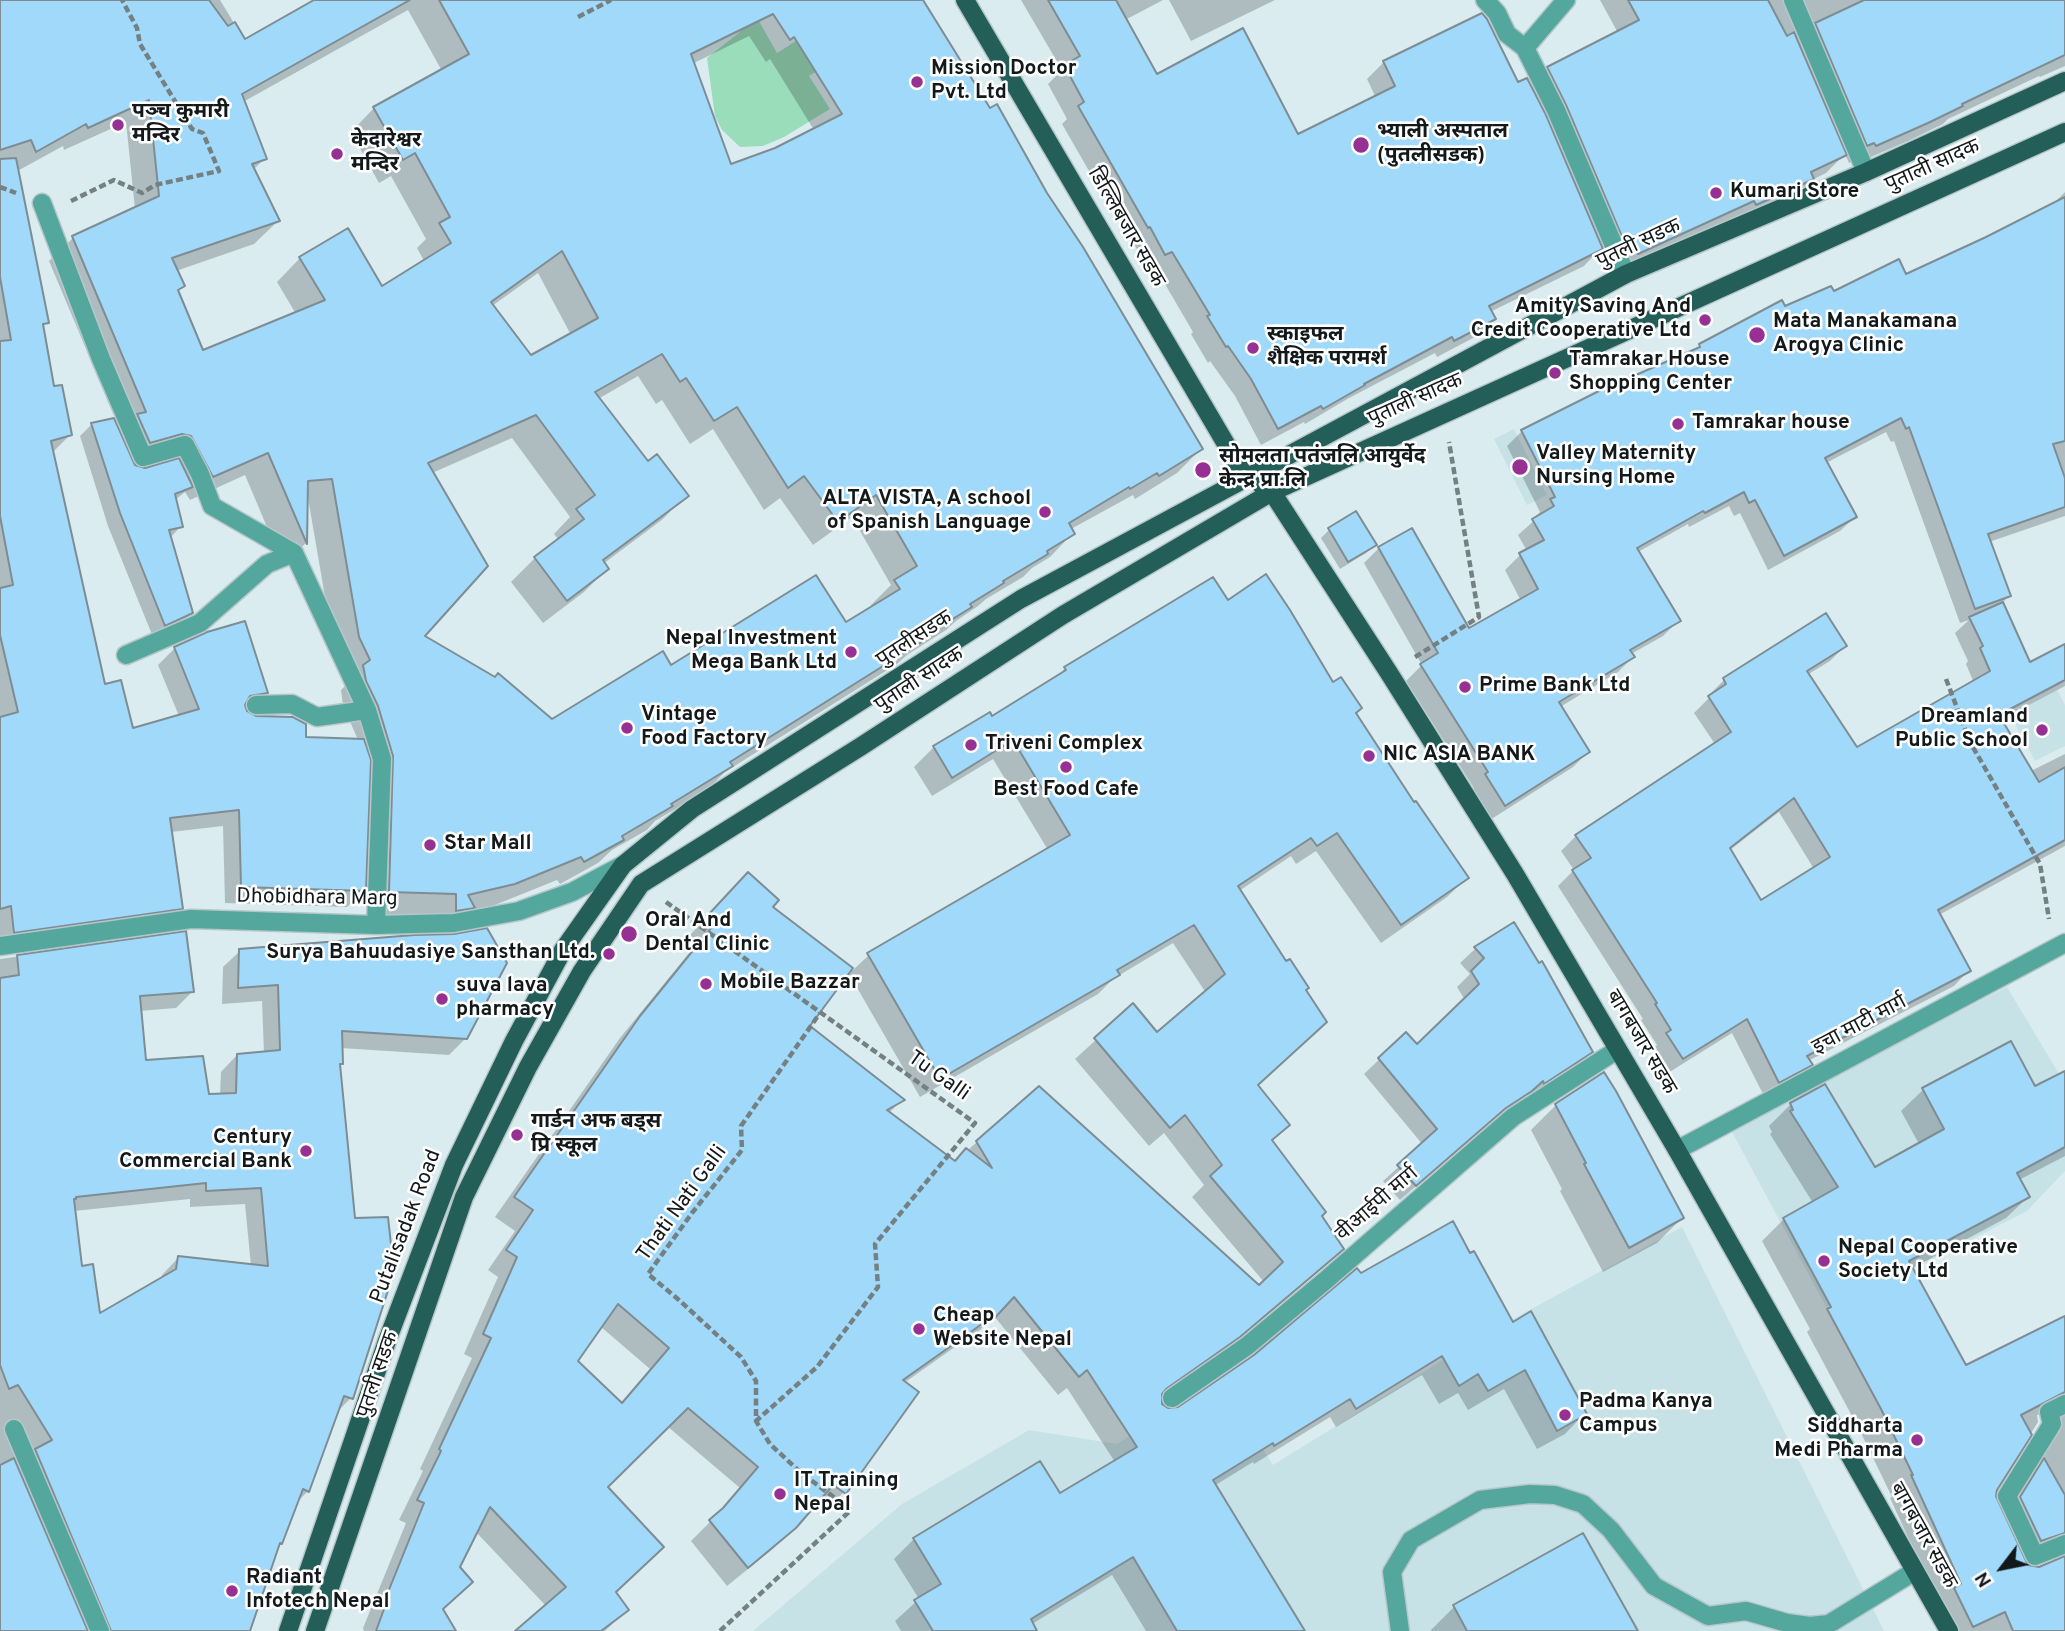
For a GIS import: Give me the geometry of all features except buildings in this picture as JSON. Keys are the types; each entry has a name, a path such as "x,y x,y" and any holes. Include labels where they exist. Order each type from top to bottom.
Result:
{"main road":[{"name":"डिल्लिबजार सडक","path":"965,0 1246,478"},
{"name":"पुतली सडक","path":"1246,478 1626,274 1866,172 2065,81"},
{"name":"पुताली सादक","path":"641,884 860,747 1063,615 1272,492 2065,132"},
{"path":"1246,478 1272,492"},
{"name":"पुतलीसडक","path":"623,865 692,809 1021,599 1246,478"},
{"name":"बागबजार सडक","path":"1272,492 1515,874 1677,1150 1949,1631"},
{"name":"Putalisadak Road","path":"288,1631 387,1341 454,1166 514,1041 563,950 623,865"},
{"name":"पुतली सडक","path":"315,1631 464,1197 534,1055 582,971 641,884"}],"street":[{"path":"1485,0 1497,13 1507,34 1525,48 1556,110 1626,274"},
{"path":"1525,48 1566,0"},
{"path":"1793,0 1866,172"},
{"path":"42,203 101,359 143,457 185,445 212,506 294,553 367,710 382,760 376,925"},
{"path":"127,655 200,624 267,564 294,553"},
{"path":"256,705 292,704 317,717 367,710"},
{"name":"Dhobidhara Marg","path":"0,946 191,919 376,925 454,923 519,911 572,892 623,865"},
{"name":"इचा माटी मार्ग","path":"1677,1150 2059,945"},
{"name":"वीआईपी मार्ग","path":"1172,1398 1257,1338 1513,1116 1617,1050"},
{"path":"2065,1404 2049,1412 2052,1424 2007,1496 2035,1556 2065,1544"},
{"path":"14,1429 100,1631"},
{"path":"1401,1631 1392,1572 1411,1540 1480,1500 1530,1494 1555,1495 1583,1504 1611,1530 1654,1586 1708,1616 1746,1611 1787,1623 1810,1626 1829,1623 1915,1572"}],"path":[{"path":"0,187 42,203 74,200 114,180 142,193 155,185 219,171 203,133 192,129 140,44 137,28 122,0"},
{"path":"578,17 611,0"},
{"path":"1389,673 1479,617 1444,414"},
{"path":"1946,679 1970,742 2040,864 2059,945"},
{"name":"Tu Galli","path":"641,884 975,1123 875,1244 878,1287 817,1367 756,1421"},
{"name":"Thati Nati Galli","path":"756,1421 755,1381 741,1356 648,1274 742,1150 741,1126 820,1013"},
{"path":"720,1631 851,1510 800,1472 771,1444 756,1421"}],"shaded area":[{"name":"Valley Maternity Nursing Home","path":"1514,429 1547,495 1527,505 1494,439"},
{"name":"Dreamland Public School","path":"2057,690 2065,705 2065,746 2035,761 2010,714"},
{"path":"2007,987 2065,1084 2065,1171 2027,1211 1890,1281 1878,1280 1826,1307 1731,1130"},
{"name":"Padma Kanya Campus","path":"1682,1227 1884,1631 753,1631 902,1504 1029,1430 1117,1444 1218,1378 1273,1465 1480,1337"}],"green space":[{"path":"723,0 747,0 777,53 856,3 856,47 809,76 830,109 784,137 763,146 740,147 722,130 715,116 707,58 741,31"}],"place":[{"name":"Mission Doctor Pvt. Ltd","path":"917,82"},
{"name":"पञ्च कुमारी मन्दिर","path":"118,125"},
{"name":"भ्याली अस्पताल (पुतलीसडक)","path":"1361,145"},
{"name":"केदारेश्वर मन्दिर","path":"337,154"},
{"name":"Kumari Store","path":"1716,193"},
{"name":"Amity Saving And Credit Cooperative Ltd","path":"1705,320"},
{"name":"Mata Manakamana Arogya Clinic","path":"1757,335"},
{"name":"स्काइफल शैक्षिक परामर्श","path":"1253,348"},
{"name":"Tamrakar House Shopping Center","path":"1555,373"},
{"name":"Tamrakar house","path":"1678,424"},
{"name":"Valley Maternity Nursing Home","path":"1520,467"},
{"name":"सोमलता पतंजलि आयुर्वेद केन्द्र प्रा.लि","path":"1203,470"},
{"name":"ALTA VISTA, A school of Spanish Language","path":"1045,512"},
{"name":"Nepal Investment Mega Bank Ltd","path":"851,652"},
{"name":"Prime Bank Ltd","path":"1465,687"},
{"name":"Vintage Food Factory","path":"627,728"},
{"name":"Dreamland Public School","path":"2042,730"},
{"name":"Triveni Complex","path":"971,745"},
{"name":"NIC ASIA BANK","path":"1369,756"},
{"name":"Best Food Cafe","path":"1066,767"},
{"name":"Star Mall","path":"430,845"},
{"name":"Oral And Dental Clinic","path":"629,934"},
{"name":"Surya Bahuudasiye Sansthan Ltd.","path":"609,954"},
{"name":"Mobile Bazzar","path":"706,984"},
{"name":"suva lava pharmacy","path":"442,999"},
{"name":"गार्डन अफ बड्स प्रि स्कूल","path":"517,1135"},
{"name":"Century Commercial Bank","path":"306,1151"},
{"name":"Nepal Cooperative Society Ltd","path":"1824,1261"},
{"name":"Cheap Website Nepal","path":"919,1329"},
{"name":"Padma Kanya Campus","path":"1565,1415"},
{"name":"Siddharta Medi Pharma","path":"1917,1440"},
{"name":"IT Training Nepal","path":"780,1494"},
{"name":"Radiant Infotech Nepal","path":"232,1591"}]}
